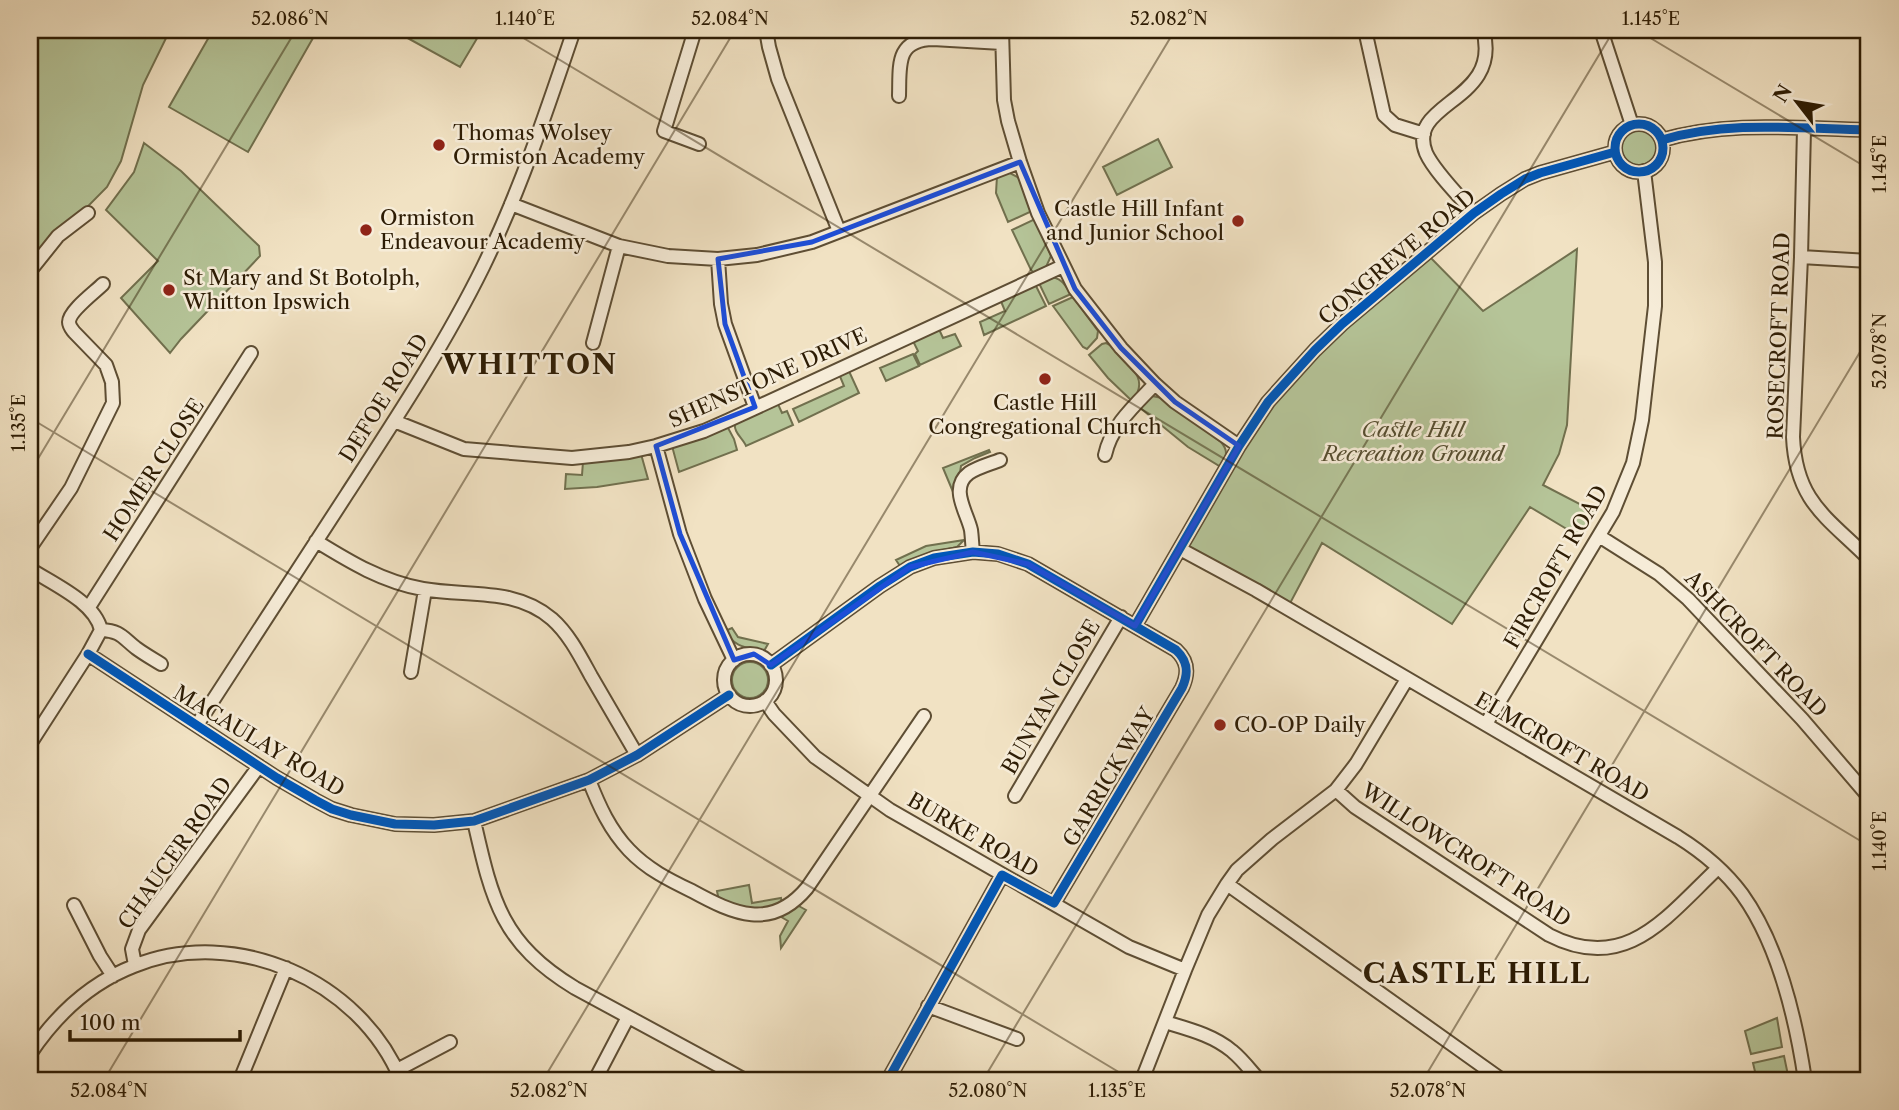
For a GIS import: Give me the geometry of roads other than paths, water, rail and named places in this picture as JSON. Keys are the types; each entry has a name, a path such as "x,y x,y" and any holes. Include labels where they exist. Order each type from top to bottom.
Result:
{"street":[{"name":"DEFOE ROAD","path":"197,724 419,382 458,315 511,204 574,30"},
{"path":"695,30 664,131 699,144"},
{"path":"766,30 778,79 839,231"},
{"path":"1002,30 1004,100 1020,162 1038,213 1075,289 1121,348 1155,384 1186,410 1239,446"},
{"path":"1365,30 1384,115 1395,125 1424,134"},
{"path":"1474,213 1432,163 1425,148 1424,134 1436,114 1477,79 1487,51 1483,30"},
{"path":"1601,30 1632,125"},
{"path":"899,96 901,61 910,43 933,39 1002,43"},
{"path":"1632,125 1650,126 1660,134 1662,140 1660,160 1644,171 1625,168 1615,152 1620,132 1632,125"},
{"path":"1662,140 1708,130 1740,127 1869,130"},
{"name":"ROSECROFT ROAD","path":"1804,129 1793,437 1796,465 1801,483 1813,504 1869,559"},
{"name":"CONGREVE ROAD","path":"1135,626 1239,446 1268,402 1342,324 1474,213 1501,194 1525,179 1548,170 1615,152"},
{"path":"511,204 619,246 668,256 718,259 796,247 1020,162"},
{"name":"FIRCROFT ROAD","path":"1486,724 1613,512 1629,476 1638,446 1654,326 1656,289 1644,171"},
{"path":"30,271 58,236 88,213"},
{"path":"593,343 619,246"},
{"path":"1801,257 1869,261"},
{"path":"718,259 725,324 755,407"},
{"name":"SHENSTONE DRIVE","path":"394,421 464,449 557,458 602,456 656,446 704,431 1063,266"},
{"path":"30,548 71,488 113,403 112,382 106,365 74,332 69,319 103,284"},
{"name":"HOMER CLOSE","path":"89,607 251,353"},
{"path":"1105,455 1107,445 1127,414 1155,384"},
{"path":"656,446 680,534 700,588 734,660"},
{"path":"973,552 971,530 960,496 961,484 973,471 1000,460"},
{"name":"ASHCROFT ROAD","path":"1599,536 1659,574 1688,599 1811,729 1869,797"},
{"path":"316,541 372,574 398,583 425,590 501,596 521,601 546,614 568,638 637,755"},
{"name":"ELMCROFT ROAD","path":"1180,549 1256,590 1697,849 1718,867 1741,894 1771,952 1792,1013 1805,1080"},
{"path":"771,665 910,567 934,558 973,552 998,554 1028,564 1135,626"},
{"path":"30,569 89,607 99,621 101,630 30,744"},
{"path":"411,672 425,590"},
{"name":"BUNYAN CLOSE","path":"1015,796 1121,617"},
{"name":"GARRICK WAY","path":"1054,903 1186,678 1187,667 1182,656 1135,626"},
{"name":"MACAULAY ROAD","path":"101,630 113,631 126,637 134,646 161,664"},
{"name":"MACAULAY ROAD","path":"88,654 259,766 332,809 373,821 417,825 474,821 589,780 637,755 729,695"},
{"path":"754,654 771,665 776,678 773,691 765,701 750,706 742,705 729,695 724,680 729,665 734,660 754,654"},
{"path":"1142,1080 1208,915 1227,884 1237,870 1272,839 1336,790 1356,764 1407,679"},
{"name":"BURKE ROAD","path":"765,701 815,757 869,796 1129,947 1185,970"},
{"path":"589,780 610,825 630,850 659,874 719,906 740,913 755,915 778,911 789,906 802,894 924,716"},
{"name":"CHAUCER ROAD","path":"135,965 132,949 139,930 259,766"},
{"name":"WILLOWCROFT ROAD","path":"1336,790 1355,807 1549,935 1576,946 1597,948 1622,945 1644,935 1668,916 1718,867"},
{"path":"474,821 497,906 514,936 533,958 551,973 745,1080"},
{"path":"888,1080 1002,874"},
{"path":"1227,884 1503,1080"},
{"path":"74,905 113,976"},
{"path":"30,1054 51,1025 68,1008 113,976 135,965 164,957 212,952 245,956 286,968 323,987 347,1006 372,1032 399,1075 450,1042"},
{"path":"240,1080 286,968"},
{"path":"928,1006 1017,1039"},
{"path":"595,1080 628,1017"},
{"path":"1165,1022 1222,1043 1235,1053 1259,1080"}],"place":[{"name":"Thomas Wolsey Ormiston Academy","path":"439,145"},
{"name":"Castle Hill Infant and Junior School","path":"1238,221"},
{"name":"Ormiston Endeavour Academy","path":"366,230"},
{"name":"St Mary and St Botolph, Whitton Ipswich","path":"169,290"},
{"name":"Castle Hill Congregational Church","path":"1045,379"},
{"name":"CO-OP Daily","path":"1220,725"}],"district":[{"name":"WHITTON","path":"530,364"},
{"name":"CASTLE HILL","path":"1477,973"}],"park label":[{"name":"Castle Hill Recreation Ground","path":"1413,442"}]}
